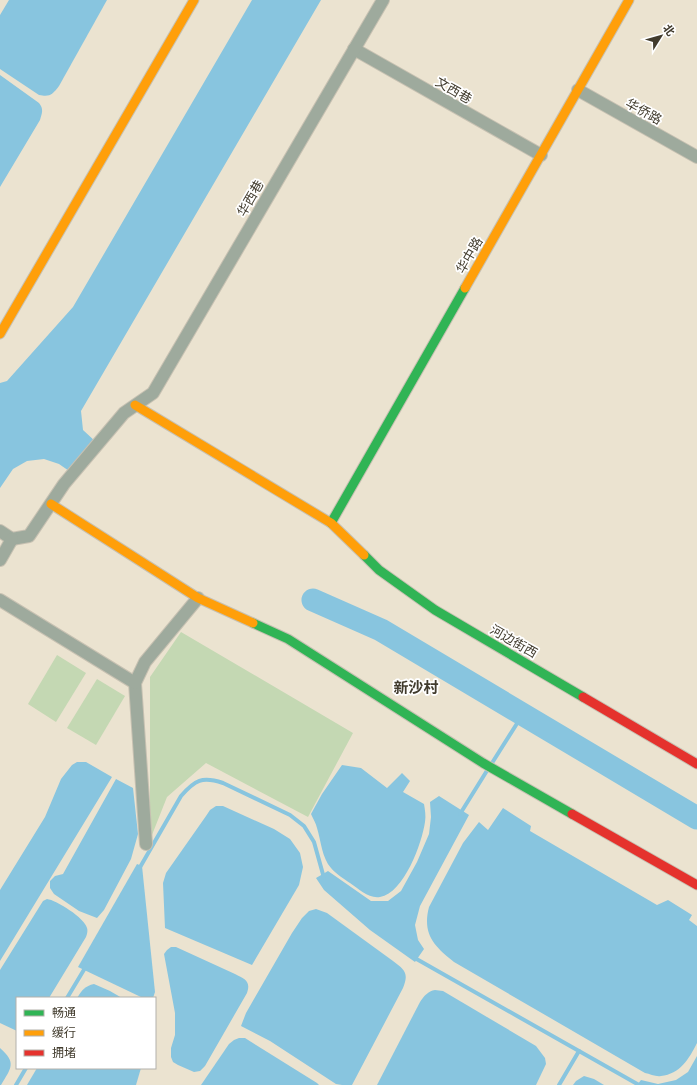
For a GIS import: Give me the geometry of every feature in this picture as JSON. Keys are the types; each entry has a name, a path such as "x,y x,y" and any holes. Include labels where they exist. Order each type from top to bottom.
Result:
{"street":[{"path":"0,334 194,0"},
{"name":"华西巷","path":"12,539 29,536 64,484 124,413 153,393 383,0"},
{"name":"华中路","path":"331,523 629,0"},
{"name":"文西巷","path":"354,49 541,155"},
{"name":"华侨路","path":"578,90 697,157"},
{"name":"河边街西","path":"135,404 331,523 379,570 436,610 697,764"},
{"path":"51,504 198,598 288,639 483,763 697,885"},
{"path":"0,531 12,539 0,560"},
{"path":"146,844 135,683 145,662 198,598"},
{"path":"0,600 135,683"}],"green space":[{"path":"181,632 353,733 308,817 206,763 167,797 150,840 150,677"},
{"path":"57,655 86,673 56,722 28,704"},
{"path":"97,679 125,696 96,745 67,728"}],"water":[{"path":"9,0 107,0 59,86 50,95 39,95 0,69 0,15"},
{"path":"252,0 321,0 81,411 83,430 96,442 72,473 59,464 44,459 27,461 13,469 0,488 0,383 7,381 73,307"},
{"path":"0,75 39,103 42,107 42,111 40,120 0,187"},
{"path":"77,762 86,762 112,777 0,961 0,890 45,817 61,779 72,765"},
{"path":"342,765 361,768 387,788 402,773 410,781 403,792 424,804 425,822 416,854 397,887 380,897 364,893 331,868 324,854 317,826 311,814 322,794"},
{"path":"116,779 133,788 138,834 131,859 104,910 97,918 79,911 54,894 50,888 50,881 55,876 63,874"},
{"path":"439,796 469,815 420,906 415,925 418,940 424,949 415,962 370,930 324,890 316,878 328,871 371,901 388,901 401,891 417,862 429,834 431,817 430,802"},
{"path":"216,806 223,806 274,829 290,839 300,853 303,867 299,885 252,965 165,928 163,883 166,873 210,810"},
{"path":"503,808 531,826 530,831 657,905 668,900 692,915 689,920 697,926 697,1043 691,1055 679,1069 668,1075 661,1076 645,1073 454,962 435,945 431,939 427,925 429,907 463,843 479,822 488,830"},
{"path":"137,864 142,866 155,992 153,997 141,997 78,967"},
{"path":"47,899 51,900 76,915 85,924 87,934 50,997 16,997 16,1031 0,1023 0,970 43,901"},
{"path":"316,909 327,913 393,961 405,972 406,975 403,988 352,1085 336,1084 270,1041 241,1026 246,1013 292,933 302,918 309,911"},
{"path":"171,947 176,947 239,976 248,983 247,993 205,1066 200,1071 194,1072 178,1065 173,1062 171,1057 171,1048 175,1035 175,1013 164,954"},
{"path":"94,984 120,997 78,997 88,986"},
{"path":"435,990 443,991 536,1046 545,1058 546,1064 536,1085 377,1085 420,1002 426,994"},
{"path":"239,1038 245,1038 319,1085 201,1085 229,1044"},
{"path":"0,1048 9,1058 11,1066 1,1085 0,1085"},
{"path":"697,1056 697,1085 637,1085 641,1080 658,1084 676,1080 688,1072"},
{"path":"36,1069 141,1069 136,1085 27,1085"},
{"path":"584,1076 594,1079 604,1085 573,1085"}],"waterway":[{"path":"313,600 381,630 697,818"},
{"path":"492,763 523,714"},
{"path":"460,814 488,769"},
{"path":"139,869 181,796 195,783 210,780 223,783 290,815 304,826 314,842 324,878"},
{"path":"413,957 639,1085"},
{"path":"68,997 85,968"},
{"path":"559,1085 579,1051"},
{"path":"16,1085 25,1069"}],"traffic: fast":[{"path":"331,523 465,288"},
{"path":"364,555 379,570 435,610 583,697"},
{"path":"253,623 288,639 483,763 572,814"}],"traffic: slow":[{"path":"0,334 194,0"},
{"path":"465,288 629,0"},
{"path":"135,405 331,523 364,555"},
{"path":"51,504 198,598 253,623"}],"traffic: jam":[{"path":"583,697 697,764"},
{"path":"572,814 697,885"}],"district":[{"name":"新沙村","path":"416,688"}]}
